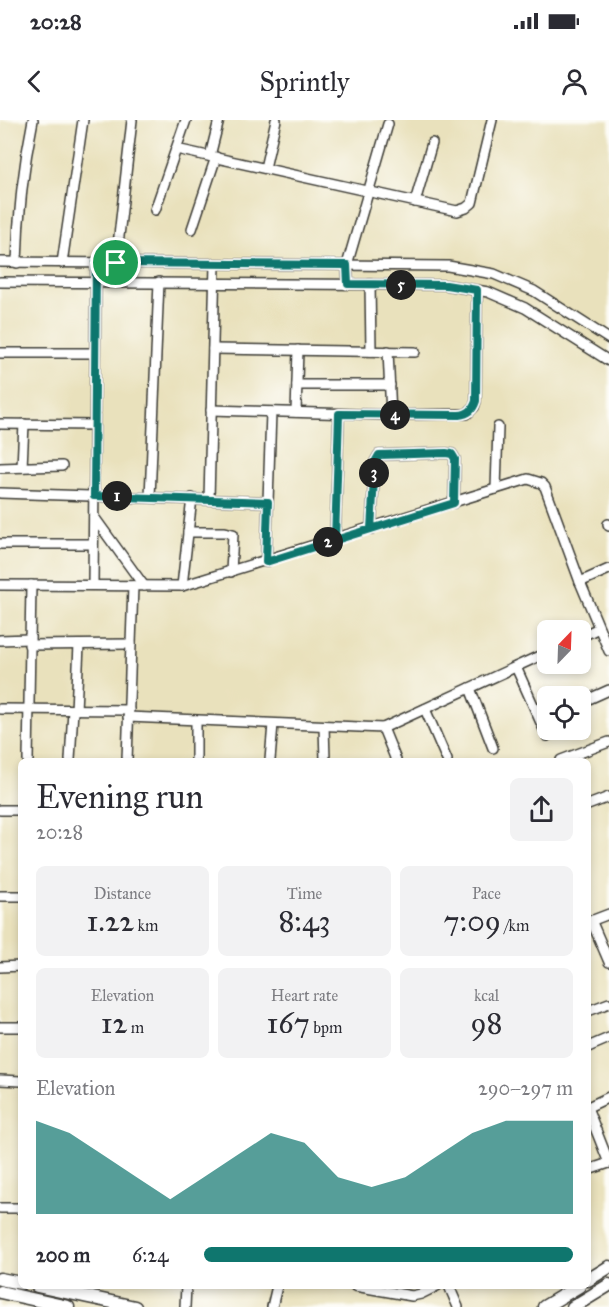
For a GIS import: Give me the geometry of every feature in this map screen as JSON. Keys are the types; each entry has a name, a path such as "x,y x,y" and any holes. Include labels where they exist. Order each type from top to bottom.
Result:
{"main road":[{"path":"591,1278 609,1267"},
{"path":"0,1279 18,1282"},
{"path":"573,1307 609,1285"},
{"path":"69,1289 135,1307"},
{"path":"544,1307 574,1289"},
{"path":"0,1292 39,1304 68,1307"}],"street":[{"path":"17,262 22,181 33,120"},
{"path":"62,263 83,120"},
{"path":"116,263 132,120"},
{"path":"155,210 186,120"},
{"path":"192,229 213,157 219,120"},
{"path":"265,168 276,120"},
{"path":"176,148 457,211 472,203 492,120"},
{"path":"348,284 347,265 388,124"},
{"path":"416,202 432,143"},
{"path":"0,262 448,266 494,274 534,291 609,339"},
{"path":"93,585 96,263"},
{"path":"209,499 215,264"},
{"path":"0,282 446,285 488,292 525,308 609,361"},
{"path":"150,497 159,282"},
{"path":"370,284 371,351"},
{"path":"212,410 391,415 466,414 474,407 476,401 477,290"},
{"path":"213,349 415,352"},
{"path":"296,412 298,350"},
{"path":"388,351 391,415"},
{"path":"0,352 95,353"},
{"path":"297,384 390,385"},
{"path":"266,562 271,412"},
{"path":"335,540 339,414"},
{"path":"0,424 94,425"},
{"path":"22,467 24,424"},
{"path":"496,489 498,427"},
{"path":"371,529 375,462 379,455 452,454 455,459 454,503"},
{"path":"0,468 63,466"},
{"path":"0,585 182,586 266,562 528,479 541,483 545,487 580,582 606,638 609,651"},
{"path":"0,493 268,502"},
{"path":"182,586 192,498"},
{"path":"94,517 144,586"},
{"path":"188,532 233,534 231,572"},
{"path":"0,544 93,544"},
{"path":"580,582 609,568"},
{"path":"28,758 31,585"},
{"path":"127,758 133,586"},
{"path":"591,632 600,628"},
{"path":"0,639 79,645 131,644"},
{"path":"70,758 79,645"},
{"path":"0,709 74,710 196,720 383,728 537,657"},
{"path":"516,667 537,714"},
{"path":"470,688 493,748"},
{"path":"591,698 609,690"},
{"path":"425,709 446,758"},
{"path":"196,720 196,758"},
{"path":"270,758 273,724"},
{"path":"324,726 325,758"},
{"path":"383,728 395,758"},
{"path":"566,758 609,742"},
{"path":"591,804 609,797"},
{"path":"0,810 18,810"},
{"path":"0,896 18,896"},
{"path":"591,921 609,914"},
{"path":"591,923 609,962"},
{"path":"0,967 18,966"},
{"path":"591,1010 609,1003"},
{"path":"0,1021 0,1027 18,1027"},
{"path":"591,1046 609,1038"},
{"path":"0,1080 18,1081"},
{"path":"591,1106 609,1097"},
{"path":"591,1116 609,1163 591,1169"},
{"path":"0,1208 18,1208"},
{"path":"39,1304 41,1289"},
{"path":"185,1307 186,1289"},
{"path":"272,1307 276,1289"},
{"path":"372,1289 412,1296 429,1289"},
{"path":"449,1289 458,1307"},
{"path":"411,1307 412,1296"}],"route":[{"path":"96,263 116,263 347,265 348,284 446,285 477,290 476,401 471,411 459,415 339,414 335,540 371,529 375,462 379,455 452,454 455,459 454,503 266,562 268,502 94,496 96,263"}]}
